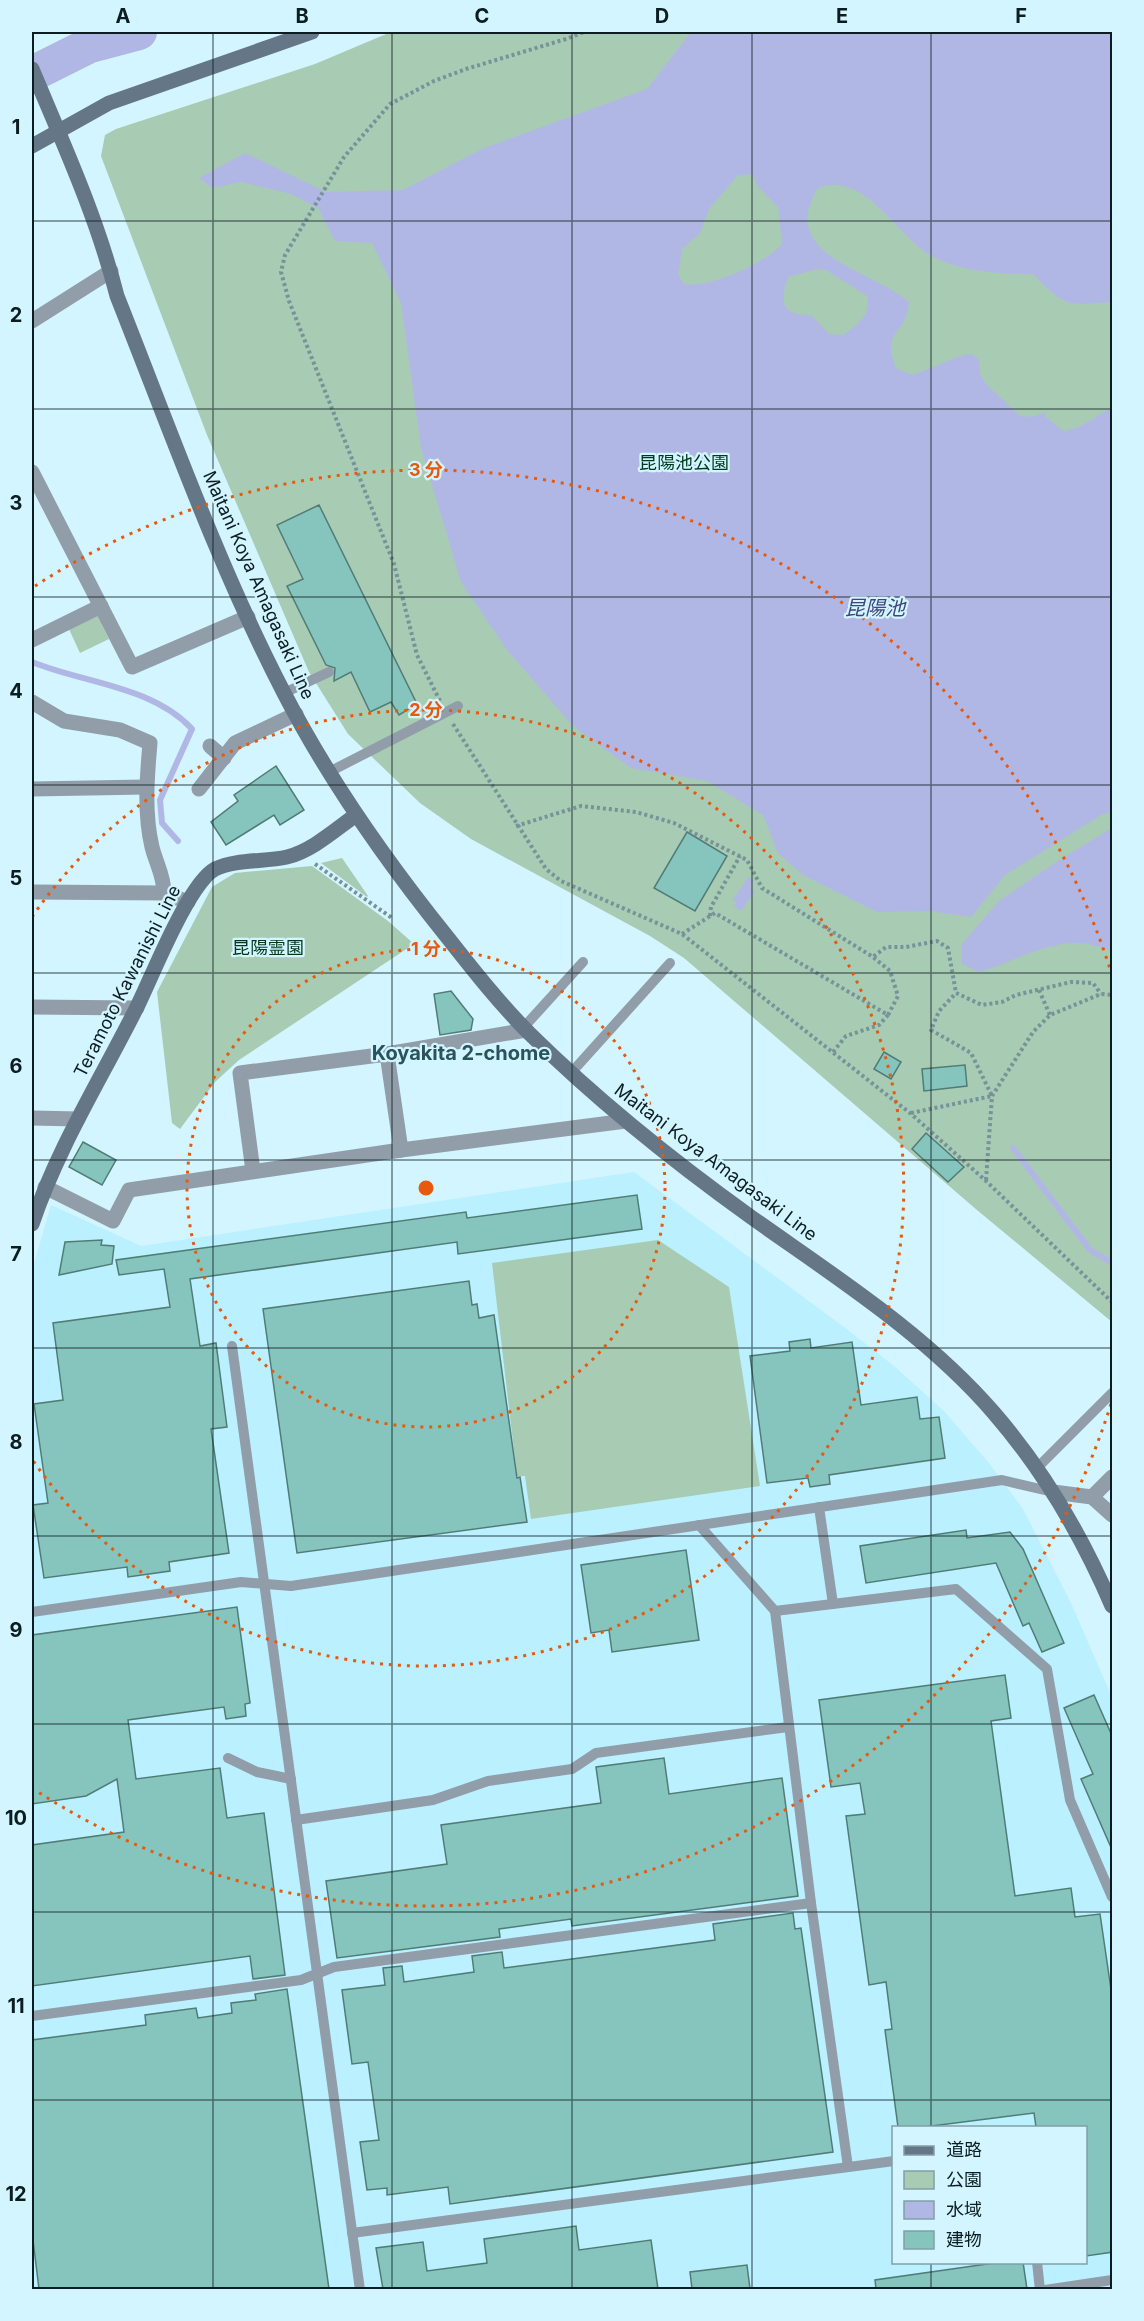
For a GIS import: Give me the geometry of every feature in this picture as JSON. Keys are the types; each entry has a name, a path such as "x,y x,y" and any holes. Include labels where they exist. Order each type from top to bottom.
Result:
{"main road":[{"path":"32,146 59,133 109,103 312,32"},
{"name":"Maitani Koya Amagasaki Line","path":"32,69 59,133 111,271 117,296 248,617 284,693 356,815 418,901 483,982 525,1029 571,1073 626,1121 927,1348 993,1412 1053,1492 1078,1533 1113,1606"},
{"name":"Teramoto Kawanishi Line","path":"32,1224 45,1186 78,1119 137,1008 188,902 205,878 215,870 300,853 356,815"}],"street":[{"path":"32,321 111,271"},
{"path":"32,472 132,667 248,617"},
{"path":"32,640 101,606"},
{"path":"32,702 64,721 120,730 150,742 146,787 152,849 164,879 164,892"},
{"path":"199,789 236,743 296,714"},
{"path":"210,746 224,758"},
{"path":"32,789 146,787"},
{"path":"32,892 164,892 188,902"},
{"path":"32,1007 137,1008"},
{"path":"254,1172 240,1073 387,1054 525,1029"},
{"path":"387,1054 401,1150"},
{"path":"32,1118 78,1119"},
{"path":"45,1186 115,1223 129,1190 401,1150 626,1121"},
{"path":"1092,1497 1113,1478"},
{"path":"1053,1492 1092,1497 1113,1515"}],"lane":[{"path":"284,693 329,672"},
{"path":"329,772 458,706"},
{"path":"525,1029 583,962"},
{"path":"571,1073 670,963"},
{"path":"232,1346 360,2289"},
{"path":"1037,1468 1113,1393"},
{"path":"32,1612 241,1582 291,1586 1002,1480 1053,1492"},
{"path":"819,1507 833,1604"},
{"path":"699,1525 775,1611 811,1903 848,2167"},
{"path":"775,1611 956,1588 1047,1669 1070,1800 1113,1898"},
{"path":"296,1820 434,1800 488,1781 572,1769 596,1752 788,1727"},
{"path":"228,1758 257,1772 291,1779"},
{"path":"32,2016 301,1980 318,1976 334,1967 811,1903"},
{"path":"352,2233 892,2161"},
{"path":"1036,2264 1040,2289"},
{"path":"1045,2289 1113,2280"}],"path":[{"path":"584,32 466,69 434,81 390,104 344,156 285,255 280,272 289,301 394,564 417,655 446,713 516,826 546,869 561,881 682,934 910,1113 986,1181 1113,1302"},
{"path":"516,826 581,806 636,812 674,823 747,860 762,888 873,957 890,971 898,996 888,1015 879,1025 846,1036 833,1052"},
{"path":"710,916 711,907 740,856"},
{"path":"312,862 392,918"},
{"path":"682,934 715,914 888,1015"},
{"path":"873,957 886,947 906,947 937,941 948,948 956,993"},
{"path":"956,993 982,1005 1002,1002 1016,995 1071,982 1093,983 1101,994"},
{"path":"1039,990 1050,1015"},
{"path":"956,993 939,1011 931,1030 971,1053 992,1096"},
{"path":"986,1181 992,1096 1033,1032 1050,1015 1101,994 1113,995"},
{"path":"910,1113 992,1096"}],"shaded area":[{"path":"634,1172 844,1327 894,1366 944,1411 989,1463 1023,1509 1070,1601 1112,1697 1112,2289 32,2290 32,1270 51,1205 141,1246"}],"green space":[{"name":"昆陽池公園","path":"391,32 1112,32 1112,1322 977,1210 684,958 650,936 471,839 420,803 348,734 309,672 207,435 101,156 105,135 116,129 315,64"},
{"path":"97,615 109,639 80,653 68,627"},
{"path":"342,858 368,896 367,897 321,863"},
{"name":"昆陽霊園","path":"312,866 388,921 414,944 239,1060 215,1082 180,1129 172,1123 157,992 212,887 235,873"},
{"path":"658,1240 729,1287 760,1486 531,1519 525,1476 517,1476 492,1263"}],"water":[{"name":"昆陽池","path":"691,32 1112,32 1112,302 1085,304 1068,302 1060,299 1033,274 980,271 941,261 919,247 874,203 849,188 829,185 818,188 808,211 809,230 818,245 834,258 909,302 904,321 892,340 892,356 897,369 913,375 963,355 972,354 979,360 980,374 985,383 1019,415 1029,417 1045,413 1046,417 1063,431 1084,424 1112,408 1112,812 1101,815 1005,875 971,917 929,911 877,912 803,875 778,853 763,815 707,781 631,768 573,726 507,650 461,582 421,448 401,303 372,243 335,241 318,208 291,194 241,182 212,188 199,178 245,153 326,192 403,190 484,148 647,89","holes":["752,174 758,187 778,207 782,244 763,259 722,279 708,283 684,284 678,275 682,249 700,233 709,209 737,176","817,269 826,270 867,296 865,314 843,335 829,334 812,316 794,313 785,306 784,295 788,277"]},
{"path":"1112,828 1112,950 1085,943 1063,944 1038,950 978,972 961,963 962,944 999,901 1056,862"},
{"path":"748,877 754,881 750,887 755,891 741,911 734,906 737,902 733,900"}],"building":[{"path":"319,505 417,704 399,715 391,702 370,712 351,672 334,681 335,668 326,665 287,586 303,579 277,525"},
{"path":"276,766 304,810 280,825 274,815 226,845 211,822 238,801 234,795"},
{"path":"687,832 727,856 695,911 654,888"},
{"path":"451,991 473,1019 471,1030 440,1035 434,994"},
{"path":"884,1052 901,1062 891,1079 874,1069"},
{"path":"965,1065 967,1086 924,1091 922,1069"},
{"path":"926,1133 964,1167 948,1182 912,1149"},
{"path":"83,1142 116,1160 102,1185 69,1167"},
{"path":"637,1195 642,1229 458,1254 457,1242 190,1279 200,1346 216,1343 227,1427 211,1429 229,1553 169,1562 170,1571 128,1577 127,1567 44,1578 33,1505 48,1503 34,1404 63,1400 53,1323 170,1307 164,1269 119,1275 116,1260 466,1212 467,1218"},
{"path":"102,1240 101,1245 114,1246 112,1264 59,1275 65,1242"},
{"path":"469,1281 472,1305 477,1304 479,1318 494,1315 517,1478 520,1477 527,1522 297,1553 263,1309"},
{"path":"810,1339 811,1348 852,1342 861,1405 917,1397 920,1419 939,1417 945,1458 829,1475 830,1484 810,1487 808,1478 767,1483 750,1356 790,1351 789,1342"},
{"path":"966,1530 967,1538 1010,1532 1023,1549 1064,1643 1042,1652 1029,1623 1023,1626 996,1563 866,1583 860,1546"},
{"path":"686,1550 699,1640 612,1652 609,1630 591,1633 581,1565"},
{"path":"237,1607 250,1703 245,1704 246,1716 226,1719 224,1707 128,1720 136,1779 220,1768 227,1818 264,1813 285,1975 253,1979 250,1956 32,1986 32,1845 124,1832 117,1779 86,1796 32,1804 32,1635"},
{"path":"1005,1675 1011,1718 991,1721 1015,1896 1071,1888 1075,1917 1100,1914 1113,2003 1113,2252 1087,2256 1087,2126 1036,2126 1034,2113 932,2126 898,2126 885,2030 892,2029 886,1982 869,1985 846,1816 865,1814 860,1783 831,1787 819,1700"},
{"path":"1094,1695 1113,1738 1113,1852 1081,1779 1093,1774 1064,1708"},
{"path":"664,1758 669,1794 782,1778 798,1896 572,1926 571,1919 499,1929 500,1937 337,1958 326,1881 447,1864 441,1825 601,1803 596,1767"},
{"path":"793,1913 795,1929 801,1928 833,2152 450,2204 448,2187 387,2195 387,2188 367,2190 360,2142 379,2140 368,2062 352,2064 342,1990 385,1985 383,1968 402,1966 404,1982 474,1972 472,1956 502,1952 504,1968 715,1940 713,1924"},
{"path":"287,1989 329,2289 39,2289 32,2232 32,2040 146,2025 145,2015 196,2008 198,2018 232,2013 231,2003 256,2000 255,1994"},
{"path":"576,2226 579,2250 651,2240 658,2289 383,2289 376,2248 423,2242 427,2271 487,2263 484,2239"},
{"path":"987,2264 1023,2264 1027,2289 876,2289 875,2280"},
{"path":"747,2265 750,2289 692,2289 690,2272"}],"waterway":[{"path":"32,74 90,45 139,32"},
{"path":"32,662 137,694 176,715 192,729 160,800 162,823 178,841"},
{"path":"1013,1148 1090,1250 1112,1263"}],"district":[{"name":"Koyakita 2-chome","path":"461,1053"}]}
